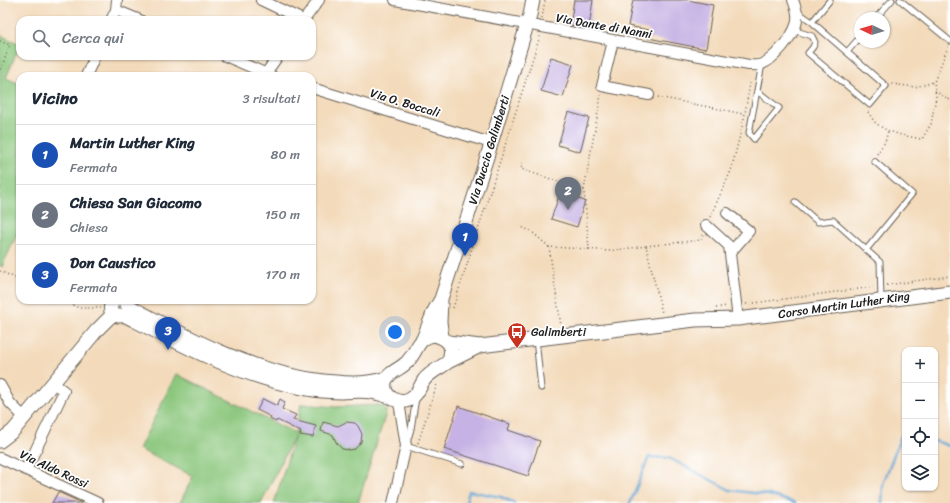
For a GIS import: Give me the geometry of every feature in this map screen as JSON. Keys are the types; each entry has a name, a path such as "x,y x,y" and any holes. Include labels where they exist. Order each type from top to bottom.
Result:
{"street":[{"path":"261,0 295,16"},
{"path":"307,16 319,0"},
{"name":"Via Dante di Nanni","path":"394,0 613,41 749,65 758,65"},
{"name":"Via Duccio Galimberti","path":"387,378 390,374 406,363 423,339 434,311 441,299 528,25 533,0"},
{"path":"758,65 775,55 787,42 796,25 797,12 793,0"},
{"path":"112,16 116,5 134,16"},
{"path":"613,41 602,86 649,95"},
{"path":"88,72 93,60"},
{"path":"234,60 260,72"},
{"path":"269,72 276,60"},
{"name":"Via O. Boccali","path":"316,89 491,143"},
{"path":"727,213 749,232 730,253"},
{"path":"706,225 729,246 738,319"},
{"name":"Corso Martin Luther King","path":"423,339 434,335 445,340 480,346 536,338 695,320 738,319 950,292"},
{"name":"Via Duccio Galimberti","path":"441,299 440,317 445,340 451,350 448,362"},
{"path":"119,305 217,350 246,362 280,373 312,380 341,383 374,382 387,378 385,388 394,399 411,448 393,503"},
{"path":"0,441 13,431 119,305"},
{"path":"119,305 215,360 262,378 310,389 341,392 367,391 394,399 407,401 416,393"},
{"name":"Corso Martin Luther King","path":"416,393 429,375 448,362 480,346"},
{"path":"26,470 64,391 53,383"},
{"path":"0,385 10,403 24,417"},
{"name":"Via Aldo Rossi","path":"0,458 98,503"}],"lane":[{"path":"812,22 830,0"},
{"path":"881,12 892,0"},
{"path":"900,0 950,41"},
{"path":"793,30 812,36 815,42 808,53 870,105 886,86 812,22 797,12"},
{"path":"847,52 854,44"},
{"path":"757,91 778,108 754,138 749,133 757,91 758,65"},
{"path":"866,250 912,194 874,161"},
{"path":"795,202 818,222 833,220 880,262 881,300"},
{"path":"536,338 541,388"},
{"path":"416,393 411,429 411,448 462,464"}],"path":[{"path":"451,312 540,36 545,0"},
{"path":"0,41 10,45 0,71"},
{"path":"868,103 865,108 876,124 888,131 902,136 922,139 931,124 936,97 934,82 950,41"},
{"path":"519,226 531,231 549,247 608,251 701,240 706,225 731,171 744,114 758,65"},
{"path":"881,82 915,87 934,82"},
{"path":"588,249 584,190 602,86"},
{"path":"935,91 950,100"},
{"path":"649,95 744,114"},
{"path":"874,161 874,158 885,142 888,131"},
{"path":"523,160 521,169 584,190"},
{"path":"646,246 662,314"},
{"path":"549,247 562,328"},
{"path":"0,271 16,278"},
{"path":"714,308 950,276"},
{"path":"70,304 79,308 102,308 119,305"},
{"path":"411,448 438,379"}],"green space":[{"path":"0,35 16,42 16,54 6,78 16,82 16,236 2,267 0,266"},
{"path":"176,374 295,433 301,404 336,407 379,405 383,407 386,410 386,413 358,503 274,503 295,435 261,503 180,503 193,476 139,449"}],"building":[{"path":"574,0 593,0 589,27 570,25"},
{"path":"633,0 688,0 713,5 706,49 648,38 649,30 628,26"},
{"path":"551,57 573,64 563,97 541,91"},
{"path":"568,112 589,118 580,152 558,145"},
{"path":"560,193 585,201 577,227 551,219"},
{"path":"263,399 277,406 280,399 285,402 282,409 296,415 293,420 316,426 313,437 300,435 301,432 277,420 276,422 270,419 271,417 257,410"},
{"path":"458,406 510,424 508,430 540,441 528,476 444,449"},
{"path":"323,422 338,426 346,422 355,423 362,434 361,442 355,449 342,449 336,442 333,435 321,431"},
{"path":"58,492 82,503 52,503"}],"waterway":[{"path":"882,503 883,484 902,436"},
{"path":"938,442 950,446"},
{"path":"630,503 649,457 669,458 730,490 769,495 795,503"},
{"path":"466,503 469,491 501,497 514,503"}],"place":[{"name":"Chiesa San Giacomo","path":"568,210"},
{"name":"Martin Luther King","path":"465,256"},
{"name":"Galimberti","path":"517,349"},
{"name":"Don Caustico","path":"168,350"}]}
